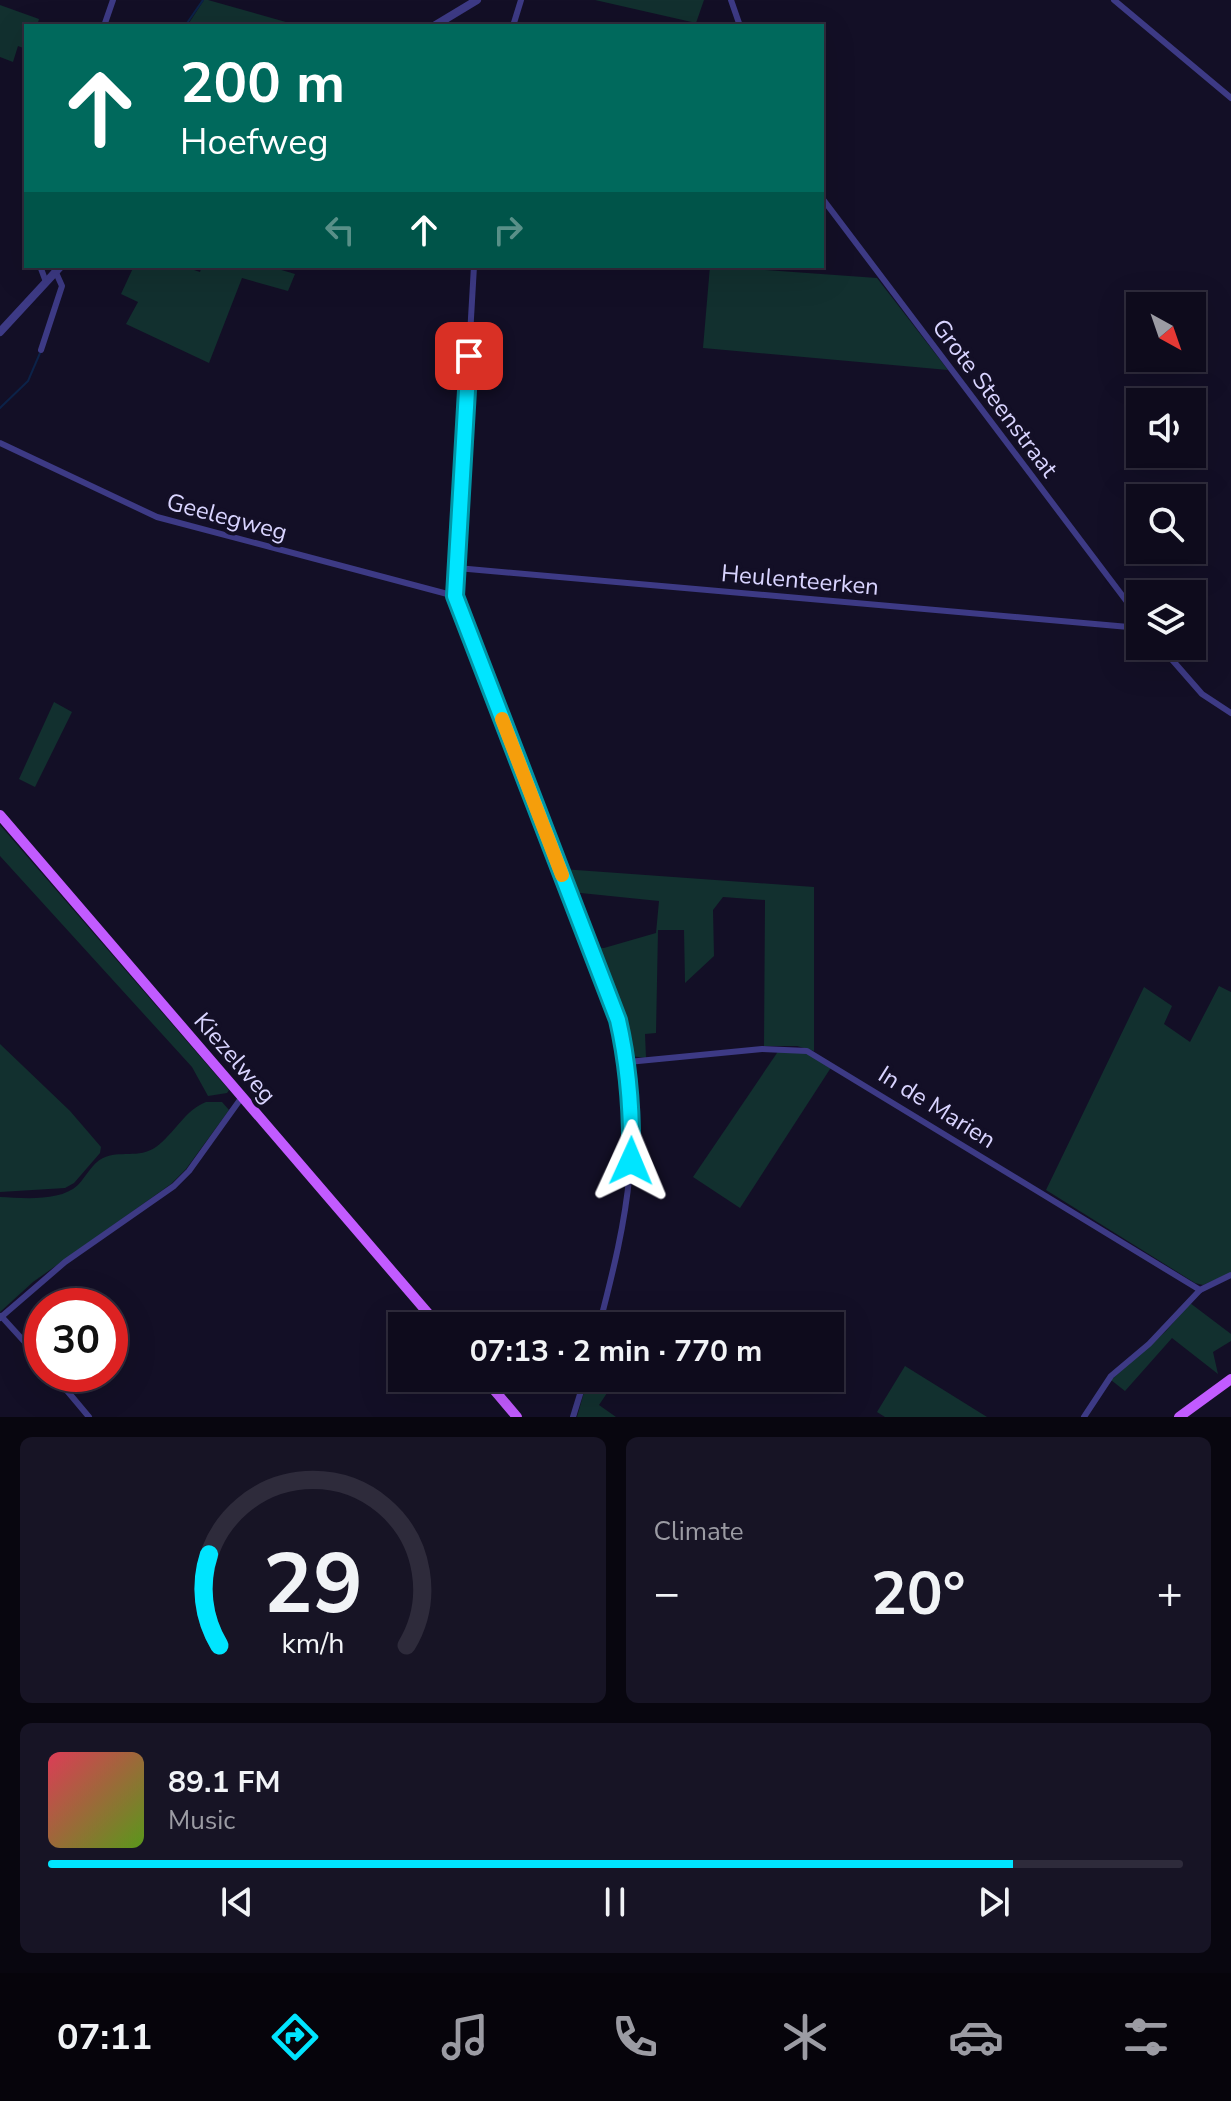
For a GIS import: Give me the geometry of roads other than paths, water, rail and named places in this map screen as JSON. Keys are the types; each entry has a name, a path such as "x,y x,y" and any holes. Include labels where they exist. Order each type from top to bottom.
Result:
{"main road":[{"name":"Kiezelweg","path":"0,815 427,1312"},
{"path":"1179,1417 1231,1379"},
{"path":"496,1392 517,1417"}],"street":[{"path":"105,24 113,0"},
{"path":"437,24 477,0"},
{"path":"514,24 521,0"},
{"path":"731,0 739,24"},
{"path":"1114,0 1231,98"},
{"name":"Grote Steenstraat","path":"824,201 1126,600"},
{"path":"41,268 46,282"},
{"path":"0,332 57,268"},
{"path":"41,350 62,286 57,268"},
{"path":"474,268 455,596 618,1020 628,1062 632,1104 628,1210 602,1312"},
{"name":"Geelegweg","path":"0,443 157,517 455,596"},
{"name":"Heulenteerken","path":"457,568 1126,627"},
{"path":"1172,660 1202,694 1231,713"},
{"name":"In de Marien","path":"628,1062 762,1049 807,1051 1200,1290"},
{"path":"24,1342 1,1317 65,1262 174,1186 189,1171 242,1097"},
{"path":"1084,1417 1111,1376 1149,1344 1200,1290 1231,1275"},
{"path":"68,1392 89,1417"},
{"path":"573,1417 581,1392"}],"waterway":[{"path":"186,24 203,0"},
{"path":"0,408 28,381 40,353"}]}
